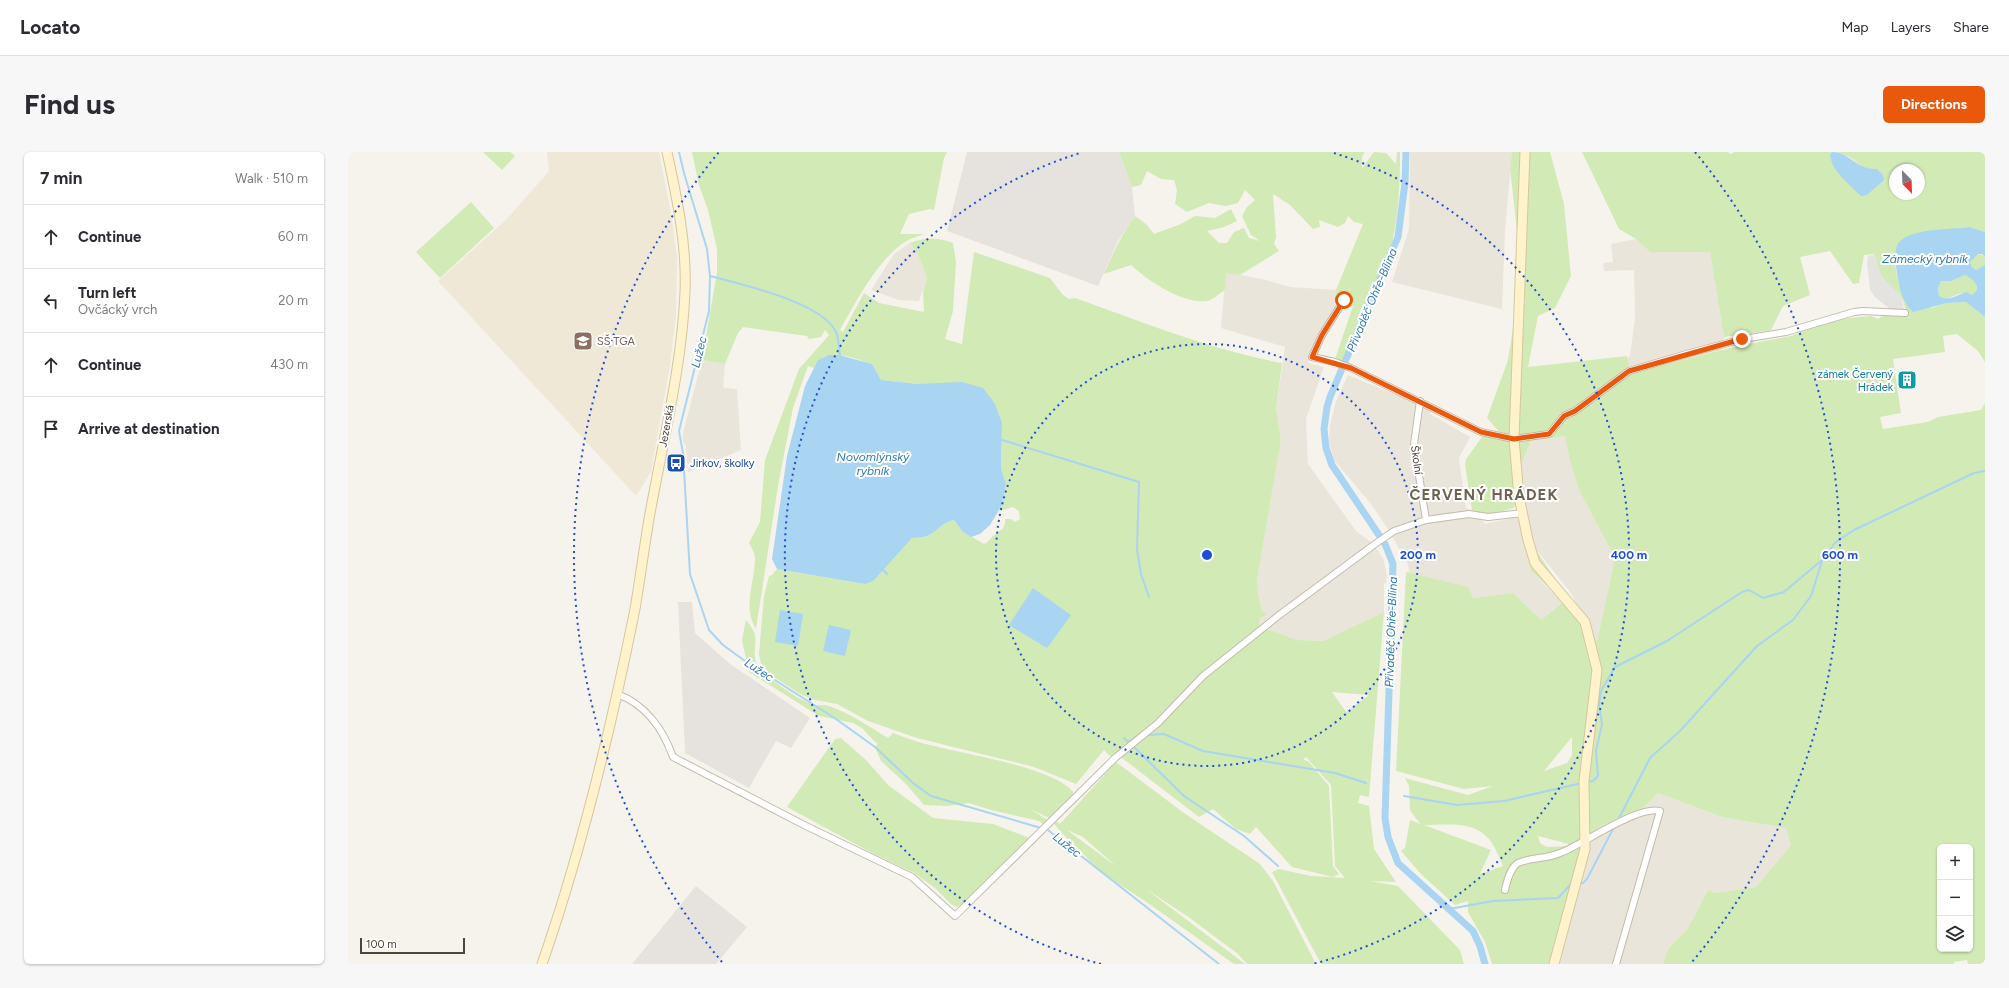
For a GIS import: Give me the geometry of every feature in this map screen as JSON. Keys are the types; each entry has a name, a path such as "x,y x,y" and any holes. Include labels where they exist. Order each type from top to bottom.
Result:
{"street":[{"name":"Jezerská","path":"542,964 566,897 611,722 635,608 677,362 684,313 685,256 679,207 667,152"},
{"path":"1525,152 1514,439 1519,497 1528,540 1535,563 1585,622 1594,651 1597,670 1584,781 1585,849 1554,964"},
{"path":"1344,300 1322,335 1312,357 1335,362 1351,368 1481,432 1514,439 1549,434 1564,416 1575,411 1629,371 1742,339 1786,332 1854,312 1905,313"},
{"name":"Školní","path":"1420,401 1414,444 1426,520"},
{"path":"617,694 630,698 643,708 668,742 673,757 804,825 912,877 955,916 1115,758 1147,731 1203,676 1278,616 1389,534 1413,523 1426,520 1469,514 1488,517 1523,513"},
{"path":"1505,890 1509,875 1517,864 1559,854 1585,842 1638,813 1653,809 1660,811 1616,964"}],"shaded area":[{"name":"SŠ TGA","path":"547,152 659,152 671,213 677,256 676,316 670,365 651,472 636,496 438,281 507,219 549,171"},
{"path":"967,152 1119,152 1132,187 1135,216 1118,241 1098,286 947,231"},
{"path":"1410,152 1512,152 1505,231 1502,309 1392,282 1409,229"},
{"path":"1636,239 1650,252 1710,252 1724,337 1721,350 1629,374 1627,359 1630,356 1635,318 1634,270 1604,271 1603,263 1613,262 1611,244"},
{"path":"910,243 918,255 927,277 919,301 899,300 871,290 894,254"},
{"path":"1874,255 1882,277 1901,296 1905,313 1895,313 1875,297 1870,290 1867,262 1868,256"},
{"path":"1226,272 1266,280 1290,287 1336,290 1337,301 1308,363 1324,367 1306,419 1308,464 1356,531 1371,542 1383,558 1387,575 1386,583 1384,584 1384,612 1323,641 1297,640 1259,626 1259,619 1266,614 1262,611 1257,580 1281,440 1276,410 1285,347 1221,328"},
{"path":"702,360 725,364 723,388 737,389 741,450 688,472 686,446 683,442 683,433"},
{"path":"1348,375 1409,400 1430,411 1430,414 1470,437 1459,458 1466,508 1475,512 1485,524 1518,517 1531,571 1562,602 1541,620 1513,593 1473,598 1409,573 1408,564 1388,529 1371,504 1334,460 1329,443 1330,425 1336,401"},
{"path":"1565,436 1570,461 1579,490 1615,558 1597,643 1571,593 1532,544 1520,467 1531,441"},
{"path":"678,602 692,602 695,633 730,664 810,718 791,748 776,741 749,788 685,753"},
{"path":"1658,793 1722,817 1786,828 1791,845 1756,887 1715,893 1708,890 1688,928 1668,949 1663,964 1558,964 1586,845 1635,816"},
{"path":"696,886 747,927 716,964 632,964"}],"green space":[{"path":"483,152 510,152 515,156 502,170"},
{"path":"692,152 947,152 944,158 934,210 930,209 909,214 900,234 925,234 905,242 895,249 886,259 868,282 853,307 840,330 843,332 864,293 879,303 924,312 923,291 927,277 918,255 910,243 926,239 937,239 953,243 956,262 953,311 945,339 962,344 974,252 1050,278 1063,295 1069,299 1075,298 1152,326 1229,351 1282,363 1276,409 1281,440 1257,580 1262,611 1267,614 1259,619 1259,626 1297,640 1323,641 1384,612 1369,797 1360,795 1358,803 1369,806 1374,849 1396,882 1370,881 1398,886 1460,950 1464,964 1321,964 1272,872 1279,869 1311,876 1345,878 1335,866 1331,785 1306,757 1303,759 1309,762 1329,786 1333,866 1339,874 1333,877 1292,867 1256,827 1250,834 1236,829 1213,809 1199,817 1122,758 1112,758 1104,750 1076,784 1034,767 917,738 868,721 837,704 815,700 802,695 766,672 761,664 759,654 764,596 769,576 772,575 777,569 865,584 912,538 931,534 943,525 954,520 962,531 984,544 1002,529 1005,519 1011,519 1015,522 1020,519 1019,511 1013,507 999,511 1002,505 1006,484 1001,470 1002,423 918,384 881,380 872,364 840,355 825,357 819,361 814,368 808,366 793,408 778,486 756,629 750,612 750,594 755,558 754,552 749,543 760,522 765,460 799,369 829,335 825,330 821,337 809,339 807,336 743,327 738,333 725,364 702,360 717,272 717,249 708,210 699,185","holes":["1332,692 1369,695 1346,712"]},
{"path":"1119,152 1365,152 1362,156 1362,168 1374,152 1386,153 1396,164 1397,152 1400,152 1399,198 1392,243 1343,361 1335,359 1353,306 1346,306 1337,301 1336,290 1363,224 1354,222 1348,216 1345,223 1338,227 1319,220 1320,227 1313,229 1290,205 1273,194 1276,237 1274,244 1279,251 1240,275 1226,273 1225,290 1211,300 1197,301 1186,299 1155,284 1131,265 1104,274 1118,244 1135,216 1146,224 1154,234 1181,224 1195,216 1215,218 1231,209 1237,221 1224,227 1207,231 1219,243 1227,243 1234,232 1244,228 1249,238 1260,241 1251,235 1242,216 1247,207 1255,200 1245,190 1238,203 1226,206 1209,203 1187,212 1175,204 1177,190 1174,180 1161,179 1147,171 1141,185 1132,187"},
{"path":"1512,152 1550,152 1564,204 1571,276 1555,308 1538,316 1528,367 1627,356 1630,373 1738,346 1791,336 1815,326 1840,319 1871,316 1878,319 1885,314 1906,314 1905,306 1901,296 1881,276 1874,254 1864,255 1859,283 1853,284 1830,251 1800,257 1810,295 1783,306 1771,330 1724,337 1710,252 1650,252 1636,239 1619,229 1582,152 1728,152 1731,154 1734,152 1832,152 1830,154 1836,169 1861,196 1877,169 1865,168 1846,155 1836,152 1985,152 1985,232 1970,227 1954,230 1896,247 1895,264 1899,286 1931,308 1947,303 1966,302 1985,317 1985,362 1978,351 1957,334 1943,336 1945,352 1893,359 1901,413 1880,417 1883,429 1928,422 1938,417 1981,410 1985,403 1985,964 1968,964 1967,960 1954,962 1954,964 1663,964 1668,949 1688,928 1708,890 1715,893 1756,887 1791,845 1786,828 1722,817 1658,793 1635,816 1586,845 1558,964 1492,964 1485,942 1468,912 1468,901 1455,905 1420,873 1401,851 1405,848 1410,820 1420,824 1410,810 1409,786 1405,778 1468,795 1493,786 1464,789 1396,771 1406,572 1468,587 1473,598 1513,593 1541,620 1564,601 1531,571 1518,517 1513,479 1515,506 1513,508 1488,515 1477,513 1472,510 1465,465 1466,459 1482,437 1486,436 1507,441 1487,418 1508,360 1515,315 1525,303 1510,168","holes":["1565,436 1570,461 1579,490 1615,558 1597,642 1532,544 1520,467 1531,441","1572,737 1572,755 1567,763 1544,771","1449,824 1467,826 1483,833 1493,845 1503,866 1480,874 1491,850 1424,825","1538,836 1569,844 1568,846 1547,847 1540,843"]},
{"path":"471,202 494,228 440,278 416,252"},
{"path":"1978,254 1985,259 1986,262 1981,269 1978,270 1971,265 1970,262 1975,255"},
{"path":"1965,275 1972,278 1976,283 1977,290 1975,294 1971,295 1963,293 1945,298 1939,296 1938,288 1941,281 1951,281"},
{"path":"746,620 753,629 755,635 755,660 759,668 785,689 802,700 816,705 827,705 845,712 888,738 893,733 908,739 1029,769 1063,783 1073,792 1072,799 1053,819 1060,824 1116,762 1184,813 1260,864 1273,881 1316,964 1247,964 1238,954 1187,916 1146,889 1245,964 1234,964 1145,901 1099,871 1049,818 1030,809 1051,822 1046,827 1039,821 991,810 969,803 947,806 924,805 905,783 881,761 875,747 878,744 862,728 853,723 819,716 749,672 742,640","holes":["1067,830 1083,837 1117,867"]},
{"path":"841,738 866,760 888,785 933,818 993,824 1032,839 970,900 957,907 952,905 935,888 914,873 872,853 787,807 835,739"}],"water":[{"path":"1832,152 1844,155 1863,167 1877,169 1883,175 1884,180 1867,195 1861,196 1837,172 1831,160 1830,154"},
{"name":"Zámecký rybník","path":"1970,227 1985,232 1985,257 1982,254 1978,254 1970,262 1972,267 1976,270 1985,265 1985,317 1966,302 1947,303 1913,312 1906,304 1900,289 1895,254 1896,248 1900,241 1917,233 1940,229","holes":["1965,275 1968,276 1977,286 1977,289 1972,295 1966,292 1949,298 1942,298 1939,296 1938,288 1941,281 1951,281"]},
{"name":"Novomlýnský rybník","path":"829,355 839,355 872,364 881,380 918,384 962,382 983,388 995,404 1002,423 1001,469 1006,484 1002,505 990,525 980,534 971,537 962,531 954,520 948,522 927,536 912,538 873,581 865,584 777,569 772,559 787,456 805,386 818,360"},
{"path":"1033,588 1071,615 1047,648 1009,625"},
{"path":"780,610 803,614 798,646 775,642"},
{"path":"829,625 851,630 845,656 823,651"}],"waterway":[{"name":"Lužec","path":"679,152 707,249 710,276 709,311 679,431 683,453 690,574 709,630 723,645 745,661 836,719 875,747 913,783 931,796 1048,830 1219,964"},
{"name":"Přivaděč Ohře-Bílina","path":"1406,152 1405,183 1398,237 1330,397 1324,429 1326,448 1332,465 1385,544 1393,564 1385,818 1388,837 1398,863 1473,931 1480,946 1485,964"},
{"path":"710,276 759,289 798,303 815,312 828,321 836,332 840,356"},
{"path":"999,439 1139,482 1137,549 1141,574 1149,597"},
{"path":"1586,782 1593,781 1598,776 1596,751 1602,724 1599,705 1601,691 1615,667 1667,641 1742,592 1749,590 1763,598 1784,592 1822,560 1836,542 1854,530 1974,473 1985,471"},
{"path":"1617,822 1650,758 1680,731 1757,646 1793,620 1811,596 1822,561"},
{"path":"882,569 887,574"},
{"path":"1146,735 1164,734 1203,751 1335,773 1366,783"},
{"path":"1124,738 1128,742 1138,736"},
{"path":"1133,746 1184,796 1244,836 1278,866"},
{"path":"1404,796 1457,805 1504,801 1582,783"},
{"path":"1578,883 1583,883 1587,879 1614,827"},
{"path":"1449,909 1493,901 1558,898 1572,883"}],"place":[{"name":"SŠ TGA","path":"583,341"},
{"name":"zámek Červený Hrádek","path":"1907,380"},
{"name":"Jirkov, školky","path":"676,463"}],"district":[{"name":"ČERVENÝ HRÁDEK","path":"1484,495"}],"route":[{"path":"1344,300 1322,335 1312,357 1335,362 1351,368 1481,432 1514,439 1549,434 1564,416 1575,411 1629,371 1742,339"}]}
